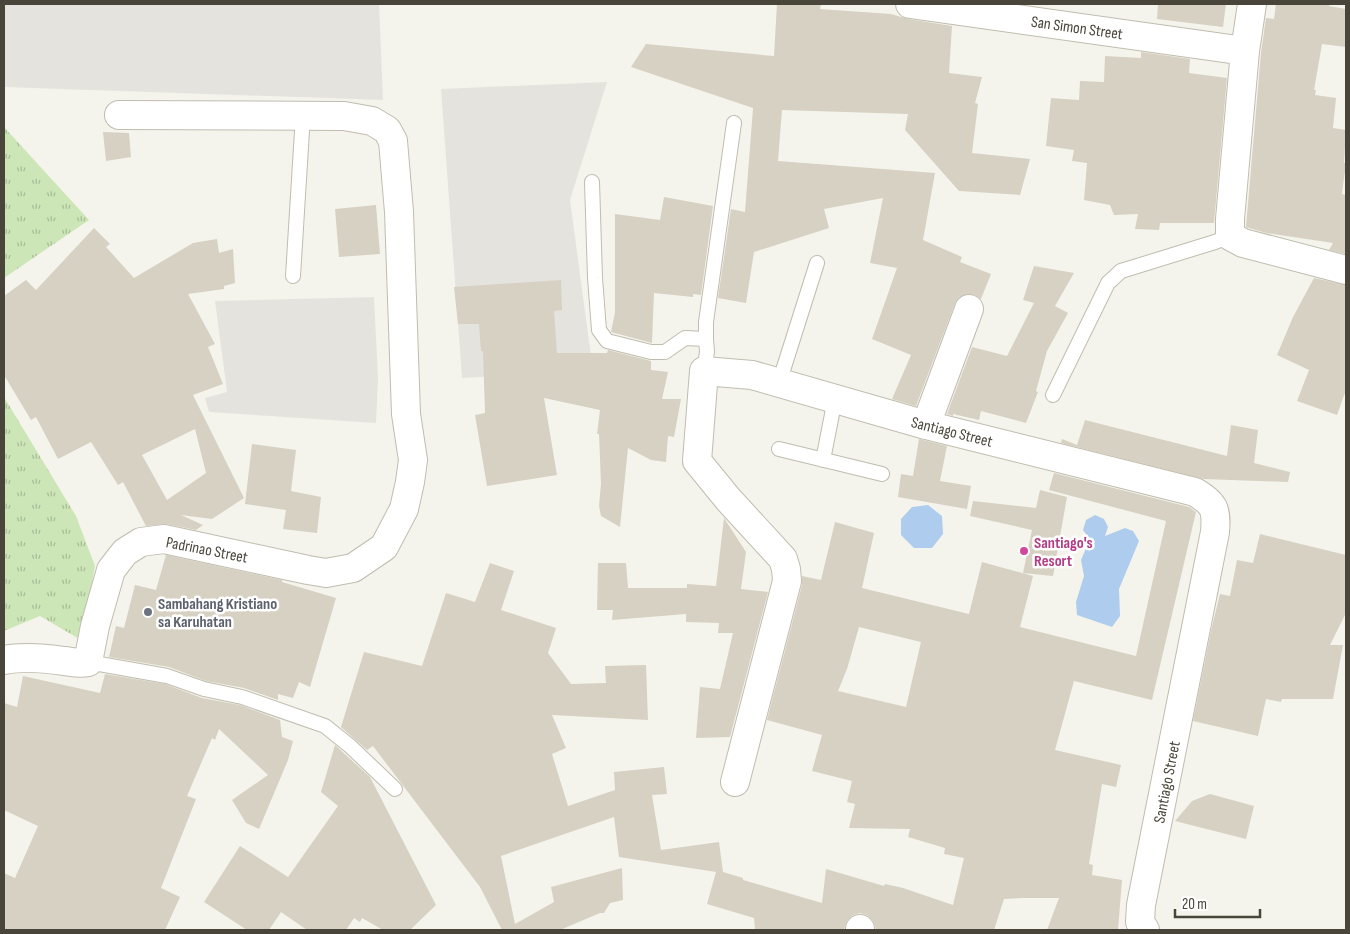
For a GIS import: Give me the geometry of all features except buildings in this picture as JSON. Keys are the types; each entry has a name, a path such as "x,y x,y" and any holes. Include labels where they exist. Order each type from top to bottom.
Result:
{"street":[{"name":"San Simon Street","path":"910,4 1245,51"},
{"path":"1252,4 1245,51 1230,236 1243,243 1346,270"},
{"name":"Padrinao Street","path":"88,662 95,626 111,570 126,552 141,542 164,539 326,573 353,568 384,547 404,509 413,460 406,414 399,212 393,141 387,130 372,121 344,116 119,115"},
{"path":"926,425 969,309"},
{"path":"704,371 697,461 728,499 783,559 786,569 786,581 735,782"},
{"name":"Santiago Street","path":"704,371 752,375 926,425 1195,492 1210,501 1217,516 1141,905 1140,922 1145,930"},
{"path":"4,660 16,658 64,661 79,664 88,662"}],"lane":[{"path":"293,276 303,115"},
{"path":"704,371 707,352 706,322 734,123"},
{"path":"592,182 595,278 599,330 607,341 651,352 665,352 685,338 706,339"},
{"path":"1053,395 1108,283 1121,271 1230,236"},
{"path":"779,382 818,263"},
{"path":"823,460 834,399"},
{"path":"780,449 882,474"},
{"path":"88,662 166,676 204,689 242,697 325,726 350,746 395,789"}],"shaded area":[{"path":"4,4 379,4 383,100 4,87"},
{"path":"607,82 570,200 593,371 462,378 441,89"},
{"path":"374,297 378,378 376,423 209,412 205,398 227,392 215,301"}],"green space":[{"path":"4,127 89,220 4,278"},
{"path":"4,397 76,516 95,566 81,640 40,616 4,631"}],"water":[{"path":"928,505 942,516 943,534 932,548 914,548 901,535 901,519 912,507"},
{"path":"1095,515 1104,519 1108,527 1105,536 1125,528 1133,531 1139,541 1119,589 1120,616 1112,627 1077,615 1076,602 1084,576 1081,560 1087,546 1095,542 1083,530 1086,520"}],"place":[{"name":"Santiago's Resort","path":"1024,551"},
{"name":"Sambahang Kristiano sa Karuhatan","path":"148,612"}]}
